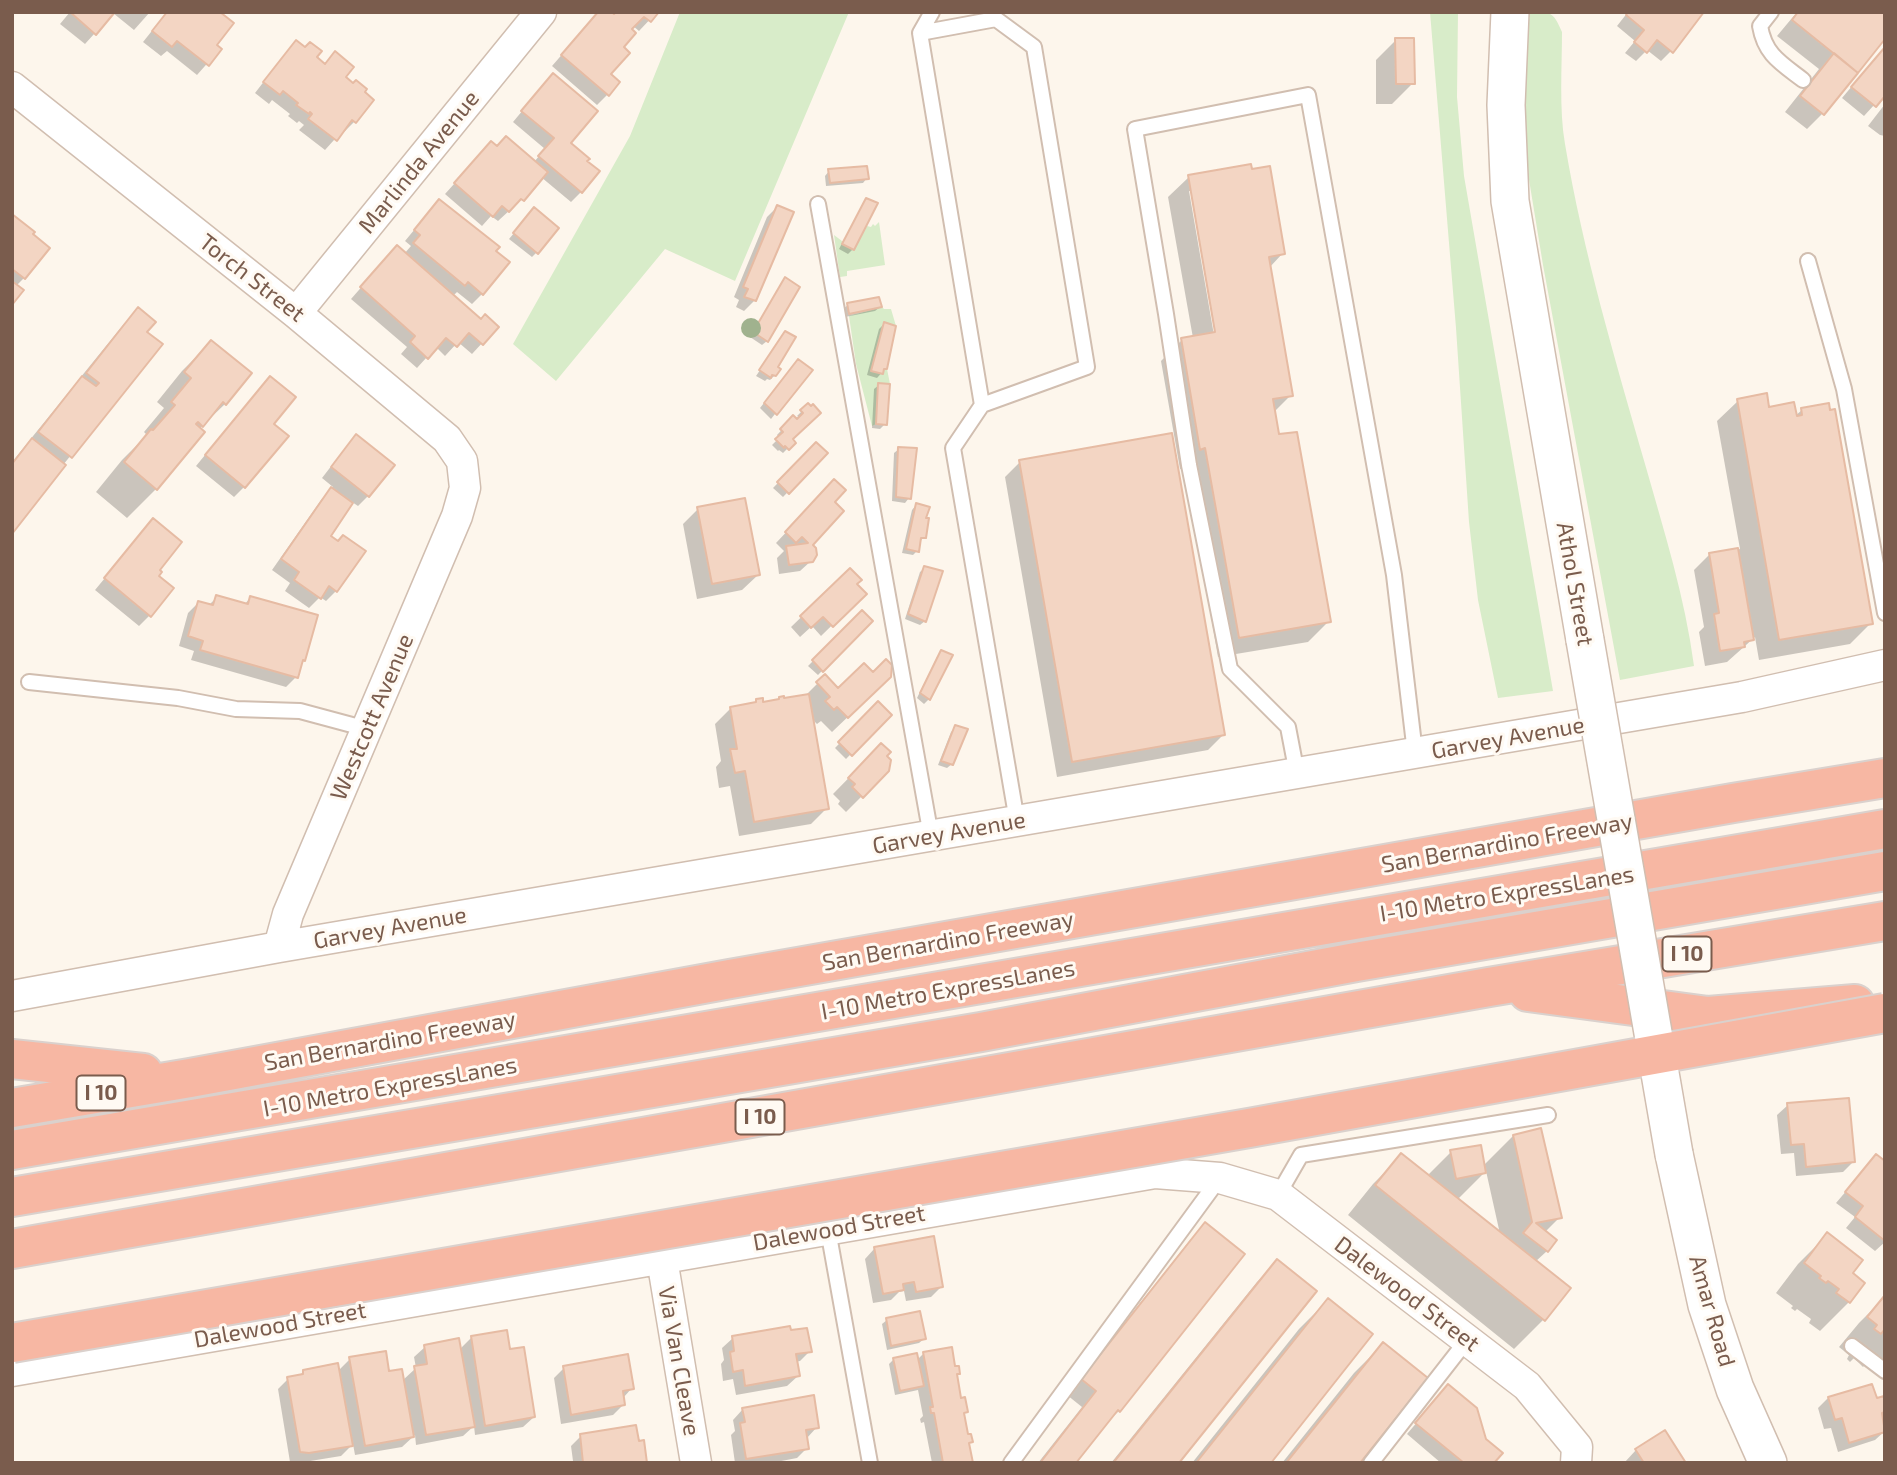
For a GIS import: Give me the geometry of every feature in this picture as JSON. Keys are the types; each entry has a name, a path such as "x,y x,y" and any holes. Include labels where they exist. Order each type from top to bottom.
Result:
{"highway":[{"path":"1733,803 1885,752"},
{"name":"San Bernardino Freeway","path":"12,1108 730,979 1885,778"},
{"name":"I-10 Metro ExpressLanes","path":"12,1150 1885,829"},
{"path":"12,1197 981,1032 1356,962 1885,871"},
{"name":"I 10","path":"18,1250 1489,987 1885,921"},
{"path":"1489,987 1708,1016 1885,1002"},
{"path":"12,1343 1249,1128 1885,1013"},
{"path":"12,1059 190,1078"}],"street":[{"name":"Marlinda Avenue","path":"296,313 541,12"},
{"name":"Athol Street","path":"1510,12 1506,105 1510,201 1674,1154"},
{"name":"Torch Street","path":"12,87 296,313 447,439 462,461 465,488"},
{"name":"Westcott Avenue","path":"279,947 288,914 457,516 465,488"},
{"name":"Garvey Avenue","path":"12,996 279,947 1742,697 1885,665"},
{"name":"Amar Road","path":"1674,1154 1707,1305 1735,1389 1768,1463"},
{"name":"Dalewood Street","path":"12,1371 1155,1173 1220,1178 1278,1195 1527,1386 1577,1455"},
{"name":"Via Van Cleave","path":"662,1259 696,1463"}],"lane":[{"path":"932,12 920,33 982,405"},
{"path":"1771,12 1760,26 1763,41 1771,55 1803,80"},
{"path":"920,33 996,19 1034,47 1087,366 982,405 953,448 1017,821"},
{"path":"1297,774 1288,727 1230,669 1189,465 1135,129 1308,95 1394,575 1415,753"},
{"path":"818,204 931,836"},
{"path":"1808,261 1844,389 1885,613"},
{"path":"29,682 178,698 236,709 300,711 367,729"},
{"path":"1278,1195 1301,1155 1548,1115"},
{"path":"1011,1463 1220,1178"},
{"path":"828,1230 870,1463"},
{"path":"1371,1463 1467,1340"},
{"path":"1852,1346 1885,1371"}],"green space":[{"path":"680,12 849,12 735,281 665,249 556,381 513,344 630,136"},
{"path":"1430,12 1458,12 1457,97 1464,176 1553,691 1498,698 1478,600 1469,522"},
{"path":"1530,13 1552,15 1562,32 1562,117 1572,184 1600,305 1673,564 1694,666 1620,680 1523,143 1522,74"},
{"path":"879,222 885,265 847,271 847,276 840,277 834,235 854,250 867,226 875,226"},
{"path":"882,307 891,309 896,326 883,323 871,371 883,374 884,369 887,369 890,384 878,383 876,424 872,426 856,364 849,316"}],"building":[{"path":"70,12 115,12 96,35"},
{"path":"167,12 220,12 234,23 217,45 222,49 209,66 177,41 172,47 152,31"},
{"path":"598,12 659,12 651,22 644,17 632,29 636,33 624,47 630,53 611,74 620,82 609,96 561,55"},
{"path":"1628,12 1704,12 1673,53 1657,40 1647,53 1634,42 1644,30 1626,15"},
{"path":"1798,12 1885,12 1885,39 1858,73 1792,20"},
{"path":"1395,38 1414,38 1415,84 1396,84"},
{"path":"296,40 305,47 310,42 322,51 317,57 325,64 335,51 354,67 346,77 353,83 356,80 367,89 365,92 374,100 356,123 352,120 337,141 308,119 312,114 310,112 309,114 296,105 298,103 283,91 280,95 263,82"},
{"path":"1885,47 1885,96 1876,107 1851,87"},
{"path":"1834,53 1858,73 1824,115 1800,96"},
{"path":"553,73 598,111 571,143 600,171 582,193 538,156 554,138 521,111"},
{"path":"506,136 548,172 524,201 521,199 509,212 502,206 493,217 454,183 491,141 497,146"},
{"path":"1251,164 1252,169 1270,166 1285,254 1269,257 1293,396 1273,399 1279,434 1297,432 1331,622 1239,638 1205,448 1200,450 1181,338 1215,332 1188,175"},
{"path":"867,166 869,179 830,183 828,169"},
{"path":"866,198 878,203 854,250 842,244"},
{"path":"439,199 500,247 496,251 510,262 483,295 468,282 465,286 413,243 420,235 414,230"},
{"path":"777,205 794,212 756,301 744,297 748,289 743,287"},
{"path":"534,207 559,228 538,254 513,233"},
{"path":"12,214 50,248 25,279 12,269"},
{"path":"397,245 481,319 485,314 499,327 483,345 469,333 457,347 446,338 428,359 410,342 415,336 360,287"},
{"path":"785,277 800,287 768,342 753,332"},
{"path":"12,281 24,290 12,305"},
{"path":"879,297 882,307 849,314 847,303"},
{"path":"138,307 156,322 147,332 163,344 72,458 38,432 82,376 96,386 99,383 86,373"},
{"path":"884,322 896,326 887,369 884,369 883,374 871,371"},
{"path":"785,331 796,337 778,367 781,369 771,378 759,370"},
{"path":"211,340 252,373 226,405 223,402 203,427 198,422 196,424 205,432 157,490 124,462 175,405 171,402 191,378 184,372"},
{"path":"798,359 813,370 777,415 764,403"},
{"path":"270,376 296,397 274,424 289,436 245,488 205,455"},
{"path":"878,383 890,384 887,425 876,424"},
{"path":"1767,393 1769,407 1794,402 1797,416 1802,415 1801,408 1829,403 1830,410 1835,409 1873,624 1779,640 1737,399"},
{"path":"808,403 811,406 813,404 821,413 793,439 796,443 789,450 785,446 784,448 775,439 783,432 780,429 793,415 797,419 803,413 800,410"},
{"path":"1172,433 1225,735 1072,762 1019,460"},
{"path":"356,434 395,465 369,497 331,467"},
{"path":"32,438 66,465 12,534 12,464"},
{"path":"816,442 828,453 789,494 777,482"},
{"path":"898,447 917,448 911,499 896,497"},
{"path":"834,479 846,490 835,502 844,511 813,545 817,555 813,562 789,565 786,546 808,543 802,537 796,543 785,532"},
{"path":"331,487 353,503 331,536 338,541 343,535 366,551 337,592 329,586 321,599 294,580 299,572 281,559"},
{"path":"745,498 760,575 712,584 697,507"},
{"path":"916,503 930,507 926,518 929,518 926,538 921,538 919,552 906,549"},
{"path":"153,518 182,542 160,570 162,572 159,576 174,588 151,617 104,578"},
{"path":"1738,548 1754,640 1744,642 1745,647 1720,651 1714,614 1719,613 1709,553"},
{"path":"924,566 943,571 926,622 908,614"},
{"path":"850,568 862,580 857,584 867,594 833,627 823,617 811,628 800,616"},
{"path":"216,595 248,604 250,596 318,615 298,678 200,650 203,641 188,636 198,601 213,605"},
{"path":"862,610 873,621 823,672 812,660"},
{"path":"941,650 953,655 930,700 920,693"},
{"path":"886,659 892,665 891,677 848,718 837,707 834,710 825,701 830,697 816,682 825,674 838,688 864,663 873,672"},
{"path":"809,694 829,809 754,822 745,771 735,773 730,749 737,749 730,707 756,702 756,699 763,698 763,702 784,696"},
{"path":"878,701 892,715 852,756 838,742"},
{"path":"955,725 968,729 953,765 941,761"},
{"path":"881,743 891,752 887,756 891,760 889,771 863,798 852,787 855,784 848,778"},
{"path":"1849,1098 1855,1162 1806,1167 1804,1144 1791,1145 1787,1103"},
{"path":"1541,1128 1562,1218 1536,1223 1557,1240 1548,1252 1523,1233 1532,1222 1513,1135"},
{"path":"1481,1145 1486,1173 1456,1179 1450,1150"},
{"path":"1401,1153 1571,1288 1545,1321 1375,1185"},
{"path":"1876,1154 1885,1161 1885,1241 1855,1217 1863,1206 1845,1192"},
{"path":"1205,1222 1245,1254 1120,1412 1118,1410 1076,1463 1040,1463 1096,1391 1081,1379"},
{"path":"1827,1232 1863,1260 1853,1273 1865,1283 1850,1303 1836,1293 1839,1289 1819,1278 1821,1276 1804,1263"},
{"path":"934,1236 943,1287 916,1292 914,1282 903,1284 904,1290 883,1294 874,1247"},
{"path":"1277,1259 1317,1291 1179,1463 1113,1463"},
{"path":"1885,1295 1885,1331 1881,1334 1874,1329 1877,1325 1867,1317"},
{"path":"1328,1298 1373,1334 1271,1463 1196,1463"},
{"path":"920,1311 926,1339 891,1346 886,1318"},
{"path":"790,1326 791,1330 807,1328 812,1352 796,1354 800,1376 745,1386 743,1370 733,1372 730,1352 734,1351 732,1336"},
{"path":"507,1330 510,1349 524,1347 535,1417 485,1426 471,1336"},
{"path":"459,1338 475,1427 426,1435 414,1366 427,1364 424,1345"},
{"path":"1383,1342 1428,1378 1360,1463 1286,1463"},
{"path":"952,1347 955,1366 959,1366 960,1374 957,1374 961,1398 965,1397 968,1412 964,1413 968,1434 971,1434 973,1442 969,1443 973,1463 943,1463 934,1413 931,1413 930,1407 933,1407 923,1352"},
{"path":"386,1351 389,1371 402,1369 414,1437 365,1446 349,1357"},
{"path":"917,1353 924,1386 900,1391 893,1358"},
{"path":"628,1354 634,1389 623,1391 625,1405 571,1415 563,1366"},
{"path":"338,1363 353,1446 300,1452 287,1377 303,1374 303,1370"},
{"path":"1448,1384 1477,1408 1486,1439 1503,1453 1494,1463 1464,1463 1415,1423"},
{"path":"1872,1384 1877,1398 1884,1396 1885,1412 1882,1413 1885,1432 1849,1443 1842,1418 1835,1420 1828,1397"},
{"path":"814,1395 819,1428 806,1430 809,1449 746,1459 740,1423 745,1422 742,1408"},
{"path":"636,1425 639,1441 644,1440 647,1463 583,1463 580,1434"},
{"path":"1665,1430 1686,1463 1644,1463 1635,1449"}]}
